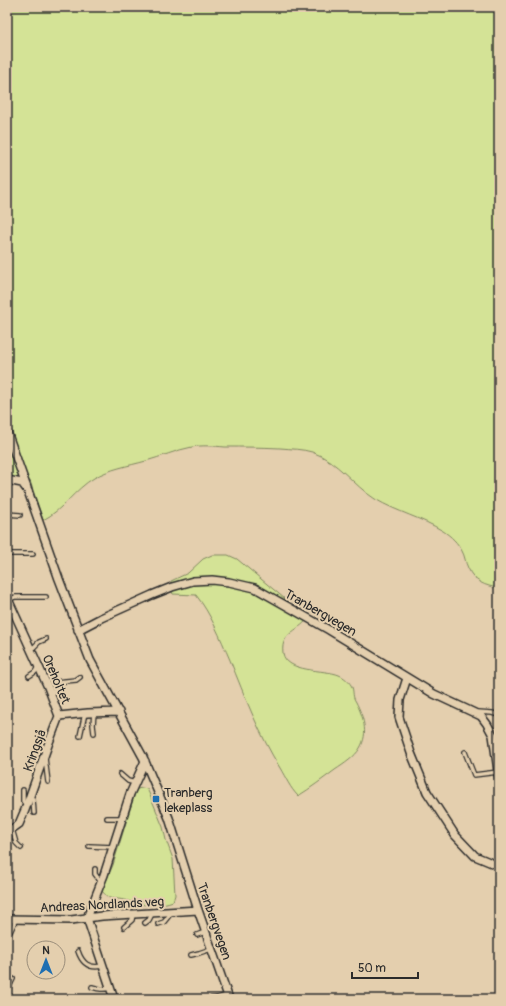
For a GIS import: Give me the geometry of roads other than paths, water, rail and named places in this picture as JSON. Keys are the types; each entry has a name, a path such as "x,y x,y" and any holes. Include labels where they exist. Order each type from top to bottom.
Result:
{"street":[{"name":"Tranbergvegen","path":"7,432 59,579 90,660 145,761 169,818 198,910 228,997"},
{"name":"Tranbergvegen","path":"7,480 22,483 28,491"},
{"name":"Tranbergvegen","path":"78,630 101,618 172,587 193,581 212,580 255,588 329,630 434,694 481,716 493,735 497,748 498,775"},
{"name":"Oreholtet","path":"8,599 59,716 85,713 119,712"},
{"path":"407,678 400,700 400,717 411,753 427,792 455,835 470,851 475,856 499,866"},
{"name":"Kringsjå","path":"9,829 19,824 59,716"},
{"path":"114,999 87,918 101,882 130,794 145,761"},
{"name":"Andreas Nordlands veg","path":"7,919 71,920 198,910"}],"lane":[{"path":"7,514 20,515"},
{"path":"7,554 33,554"},
{"path":"8,599 15,597 46,597"},
{"path":"31,650 39,642 46,640"},
{"path":"29,676 35,672 38,667"},
{"path":"52,698 56,682 76,680 80,677"},
{"path":"471,712 492,713 499,715"},
{"path":"80,736 85,713"},
{"path":"94,713 94,733"},
{"path":"41,743 45,754 48,782"},
{"path":"465,752 474,775 498,775"},
{"path":"120,774 128,781 135,783"},
{"path":"23,790 23,801 26,806"},
{"path":"30,796 33,800 34,813"},
{"path":"107,818 122,818"},
{"path":"9,829 16,844 21,848"},
{"path":"89,846 113,847"},
{"path":"95,869 95,874 101,882"},
{"path":"158,924 164,922 173,911"},
{"path":"145,923 149,920 153,913"},
{"path":"124,927 132,920 133,914"},
{"path":"10,932 16,919"},
{"path":"196,935 206,932"},
{"path":"191,955 211,949"},
{"path":"78,951 83,961 90,966 97,968 102,966"},
{"path":"7,991 13,979"},
{"path":"92,987 98,989 110,988"},
{"path":"208,999 228,997"}],"place":[{"name":"Tranberg lekeplass","path":"156,799"}]}
